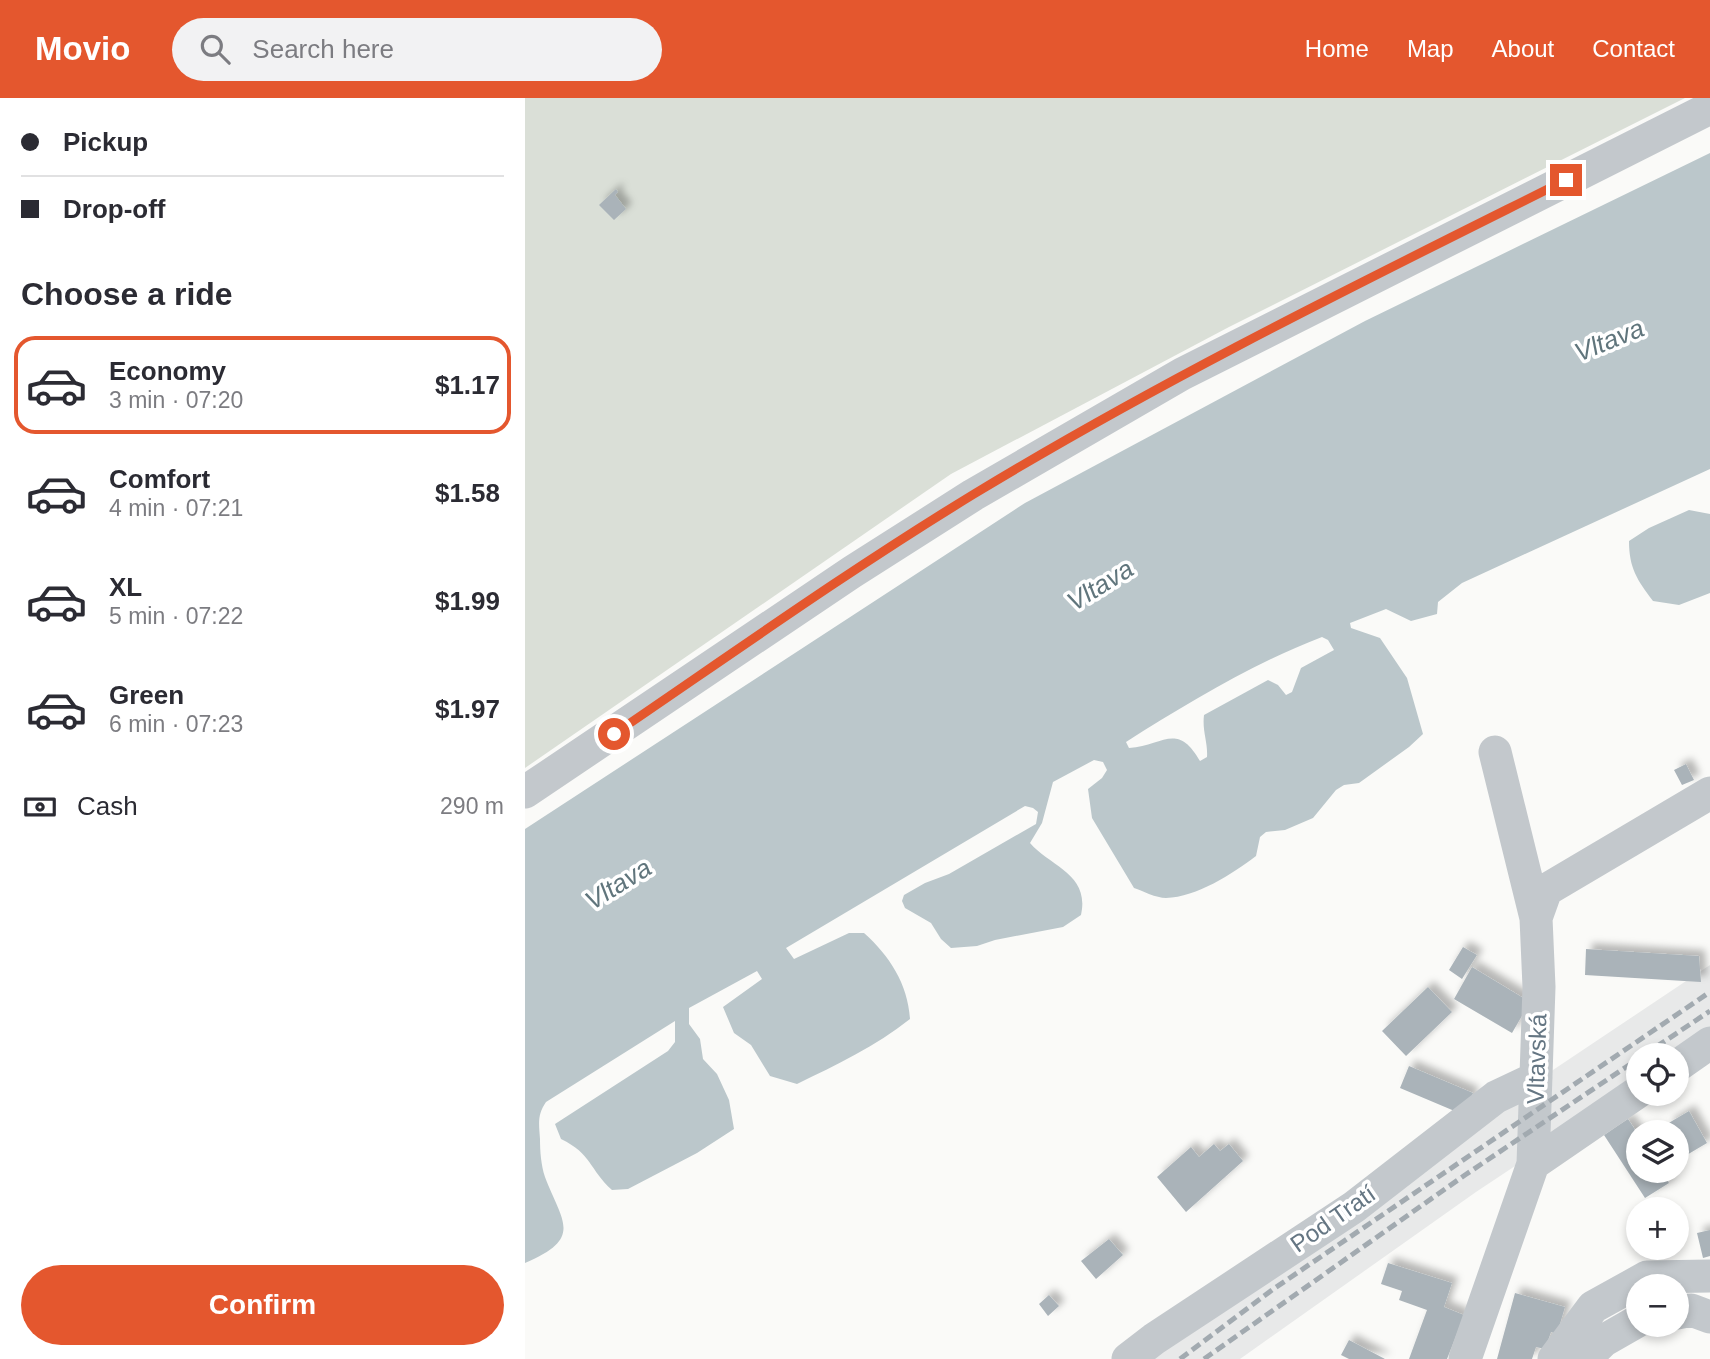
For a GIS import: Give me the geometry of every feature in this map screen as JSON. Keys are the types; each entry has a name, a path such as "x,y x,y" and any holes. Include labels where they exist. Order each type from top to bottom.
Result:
{"street":[{"path":"525,792 852,572 996,481 1182,374 1710,108"},
{"name":"Vltavská","path":"1465,1359 1533,1164 1539,987 1535,918 1495,752"},
{"path":"1535,918 1546,890 1710,793"},
{"path":"1689,1058 1710,1043"},
{"name":"Pod Tratí","path":"1128,1359 1354,1207 1496,1097 1536,1079"},
{"path":"1533,1164 1626,1100"},
{"path":"1554,1359 1593,1307 1647,1278 1710,1276"},
{"path":"1689,1310 1710,1317"},
{"path":"1585,1359 1603,1340 1626,1328"}],"shaded area":[{"path":"525,98 1685,98 1229,327 951,474 525,768"},
{"path":"1710,965 1710,1036 1689,1048 1689,1043 1626,1043 1626,1092 1476,1192 1240,1359 1141,1359 1544,1076"}],"water":[{"name":"Vltava","path":"1710,153 1710,469 1462,583 1438,602 1437,614 1411,621 1386,609 1350,623 1351,628 1380,638 1407,678 1423,734 1359,783 1344,785 1336,790 1313,818 1285,830 1266,832 1260,837 1256,856 1214,883 1190,894 1166,898 1134,888 1092,818 1088,789 1102,778 1107,770 1103,762 1094,760 1053,782 1042,823 1030,843 1067,873 1080,890 1081,915 1063,927 977,946 951,948 941,939 931,923 905,908 902,901 904,895 949,874 1036,824 1038,812 1025,806 786,948 794,959 849,933 864,933 882,951 896,972 909,1006 910,1019 883,1038 797,1084 770,1076 751,1045 734,1033 723,1007 762,979 757,971 689,1008 689,1024 700,1039 703,1059 717,1074 729,1100 734,1129 697,1153 628,1189 612,1190 579,1150 561,1139 555,1124 668,1051 675,1042 675,1021 546,1102 539,1120 540,1148 545,1177 562,1217 562,1237 543,1254 525,1263 525,829 1025,503 1365,321","holes":["1322,637 1328,640 1334,650 1301,668 1292,692 1286,695 1278,685 1268,680 1204,715 1207,757 1200,761 1192,749 1176,739 1129,748 1126,742 1222,685 1297,647"]},
{"path":"1689,510 1710,514 1710,593 1679,605 1653,601 1635,573 1629,541 1649,528"}],"building":[{"path":"616,189 618,192 615,195 626,209 614,220 599,205"},
{"path":"1686,764 1694,780 1682,785 1674,770"},
{"path":"1463,947 1477,955 1462,979 1449,970"},
{"path":"1586,949 1699,956 1701,982 1585,975"},
{"path":"1472,967 1530,1002 1512,1033 1454,999"},
{"path":"1428,987 1452,1012 1406,1056 1382,1031"},
{"path":"1409,1066 1473,1093 1464,1115 1400,1088"},
{"path":"1689,1111 1707,1143 1689,1154 1689,1120 1674,1120"},
{"path":"1626,1120 1626,1169 1604,1135"},
{"path":"1214,1144 1220,1151 1229,1144 1243,1161 1186,1212 1157,1177 1191,1147 1199,1157"},
{"path":"1635,1183 1669,1183 1647,1197"},
{"path":"1710,1230 1710,1256 1703,1258 1697,1233"},
{"path":"1109,1239 1123,1255 1096,1279 1081,1261"},
{"path":"1388,1263 1452,1283 1444,1307 1464,1315 1447,1359 1409,1359 1427,1310 1399,1300 1402,1291 1381,1284"},
{"path":"1515,1293 1565,1307 1557,1334 1551,1332 1545,1349 1536,1347 1532,1359 1497,1359"},
{"path":"1049,1295 1059,1306 1048,1316 1039,1304"},
{"path":"1349,1340 1385,1359 1349,1359 1341,1355"}],"railway":[{"path":"1180,1359 1272,1290 1710,992"},
{"path":"1662,1043 1710,1011"},
{"path":"1204,1359 1465,1175 1626,1067"}],"route":[{"path":"614,734 852,572 973,495 1182,374 1566,180"}]}
